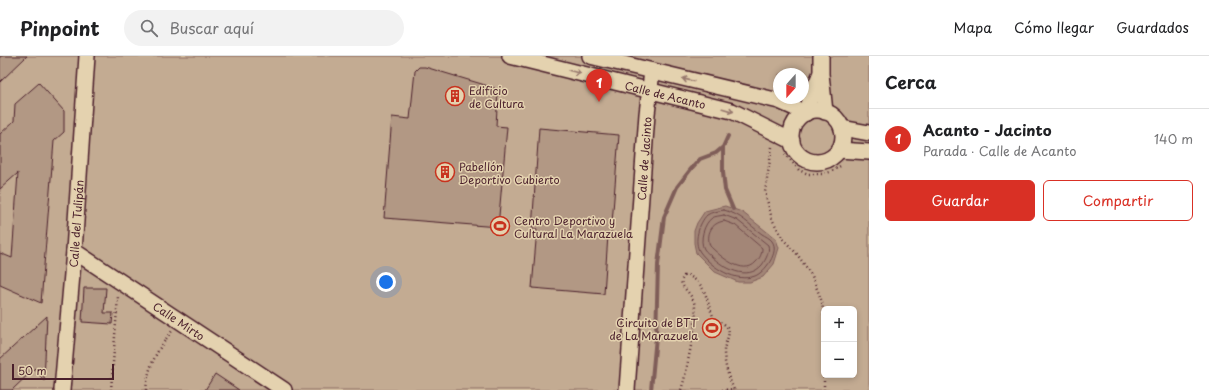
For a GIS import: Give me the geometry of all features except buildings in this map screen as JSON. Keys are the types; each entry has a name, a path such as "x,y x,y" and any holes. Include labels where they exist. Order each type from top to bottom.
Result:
{"street":[{"name":"Calle del Tulipán","path":"62,390 74,251 87,56"},
{"name":"Calle de Acanto","path":"510,56 732,111 788,147"},
{"name":"Calle de Acanto","path":"590,56 779,101 806,113"},
{"path":"821,56 821,74 825,112"},
{"name":"Calle de Jacinto","path":"627,390 652,71"},
{"path":"806,113 809,101 821,74"},
{"path":"843,156 842,128 838,121 832,116 825,112 812,111 806,113 796,122 788,147 795,149 801,156 808,160 817,162 834,156 843,156 869,152"},
{"path":"842,128 869,133"},
{"name":"Calle Mirto","path":"74,251 284,390"}],"path":[{"path":"778,149 772,146 765,192 772,219 783,239 797,254 812,276 822,306"},
{"path":"788,147 799,170 808,174 823,174 830,172 839,166 843,156"},
{"path":"681,390 687,374 690,350 695,329 696,310 693,299 681,284 684,276 687,275 699,282 705,292 710,311 715,320 723,322 728,331 728,339 723,351 727,375 734,389 722,390"},
{"path":"111,390 118,293"},
{"path":"146,390 147,375 152,362 161,345 174,329"},
{"path":"824,378 824,390"}],"shaded area":[{"path":"0,56 869,56 869,390 0,390"}],"water":[{"path":"725,206 742,212 776,239 779,248 774,264 763,277 750,282 738,282 715,272 696,253 694,231 697,223 705,211"}],"waterway":[{"path":"651,390 656,337 658,265 664,217 677,187 691,169 700,159 716,153 723,147 728,136"},
{"path":"723,147 725,190 733,209"}],"place":[{"name":"Edificio de Cultura","path":"455,96"},
{"name":"Acanto - Jacinto","path":"599,102"},
{"name":"Pabellón Deportivo Cubierto","path":"445,172"},
{"name":"Centro Deportivo y Cultural La Marazuela","path":"500,226"},
{"name":"Circuito de BTT de La Marazuela","path":"712,328"}]}
